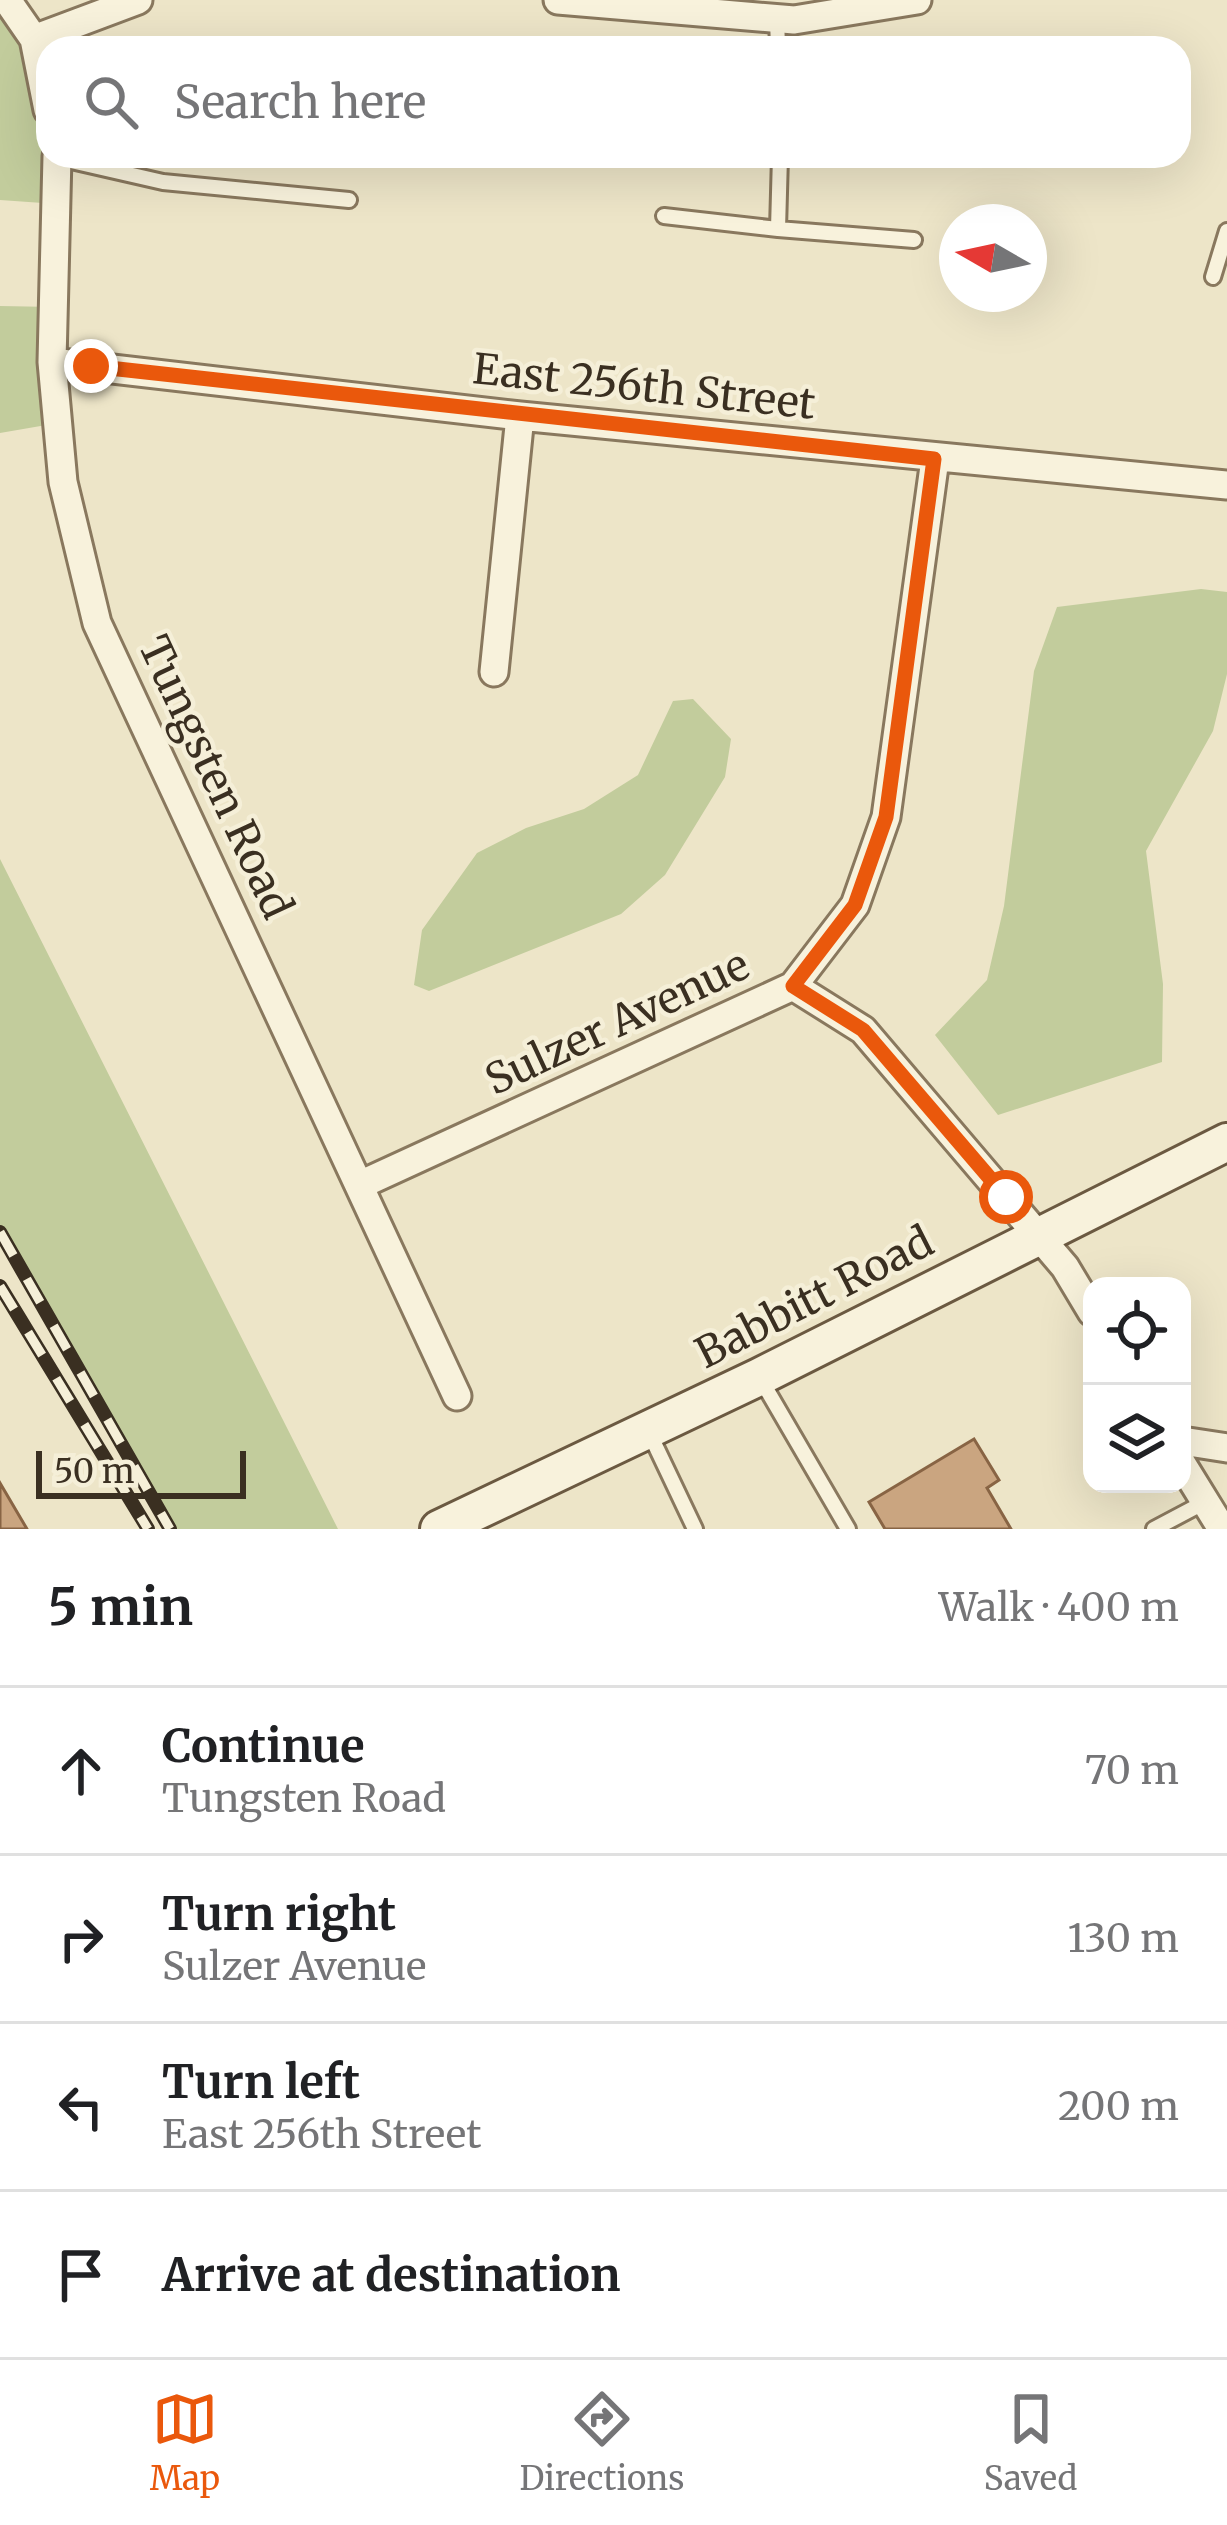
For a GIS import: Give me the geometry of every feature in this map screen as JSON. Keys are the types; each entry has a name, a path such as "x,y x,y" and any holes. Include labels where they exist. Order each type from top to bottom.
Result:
{"main road":[{"name":"Babbitt Road","path":"439,1529 760,1377 1227,1142"}],"street":[{"path":"7,0 36,49"},
{"path":"42,36 138,0"},
{"path":"558,0 777,19 901,7 917,0"},
{"name":"Tungsten Road","path":"58,168 52,362 63,482 97,623 457,1396"},
{"name":"East 256th Street","path":"52,362 520,416 1227,485"},
{"path":"494,672 520,416"},
{"name":"Sulzer Avenue","path":"362,1184 793,986 855,905 886,817 934,459"},
{"path":"793,986 863,1030 1066,1267 1083,1296"},
{"path":"1191,1442 1227,1448"},
{"path":"1191,1479 1222,1529"}],"lane":[{"path":"777,19 778,36"},
{"path":"104,168 163,182 349,200"},
{"path":"778,229 780,168"},
{"path":"664,217 914,240"},
{"path":"1214,277 1227,231"},
{"path":"760,1377 848,1529"},
{"path":"648,1430 694,1529"},
{"path":"1154,1529 1205,1502"}],"green space":[{"path":"0,0 7,0 36,78 36,168 50,168 57,204 0,200"},
{"path":"0,306 54,307 58,423 0,433"},
{"path":"1201,589 1227,592 1227,674 1213,731 1146,851 1163,984 1162,1062 998,1115 935,1035 987,980 1004,906 1034,671 1057,607"},
{"path":"693,699 731,739 725,777 665,875 621,914 429,991 414,985 422,930 477,853 526,828 584,809 638,775 673,701"},
{"path":"0,859 338,1529 170,1529 0,1232"}],"building":[{"path":"974,1439 999,1480 987,1488 1011,1529 885,1529 869,1502"},
{"path":"0,1483 27,1529 0,1529"}],"railway":[{"path":"0,1232 170,1529"},
{"path":"0,1286 148,1529"}],"route":[{"path":"91,366 934,459 886,817 855,905 793,986 863,1030 1006,1197"}]}
